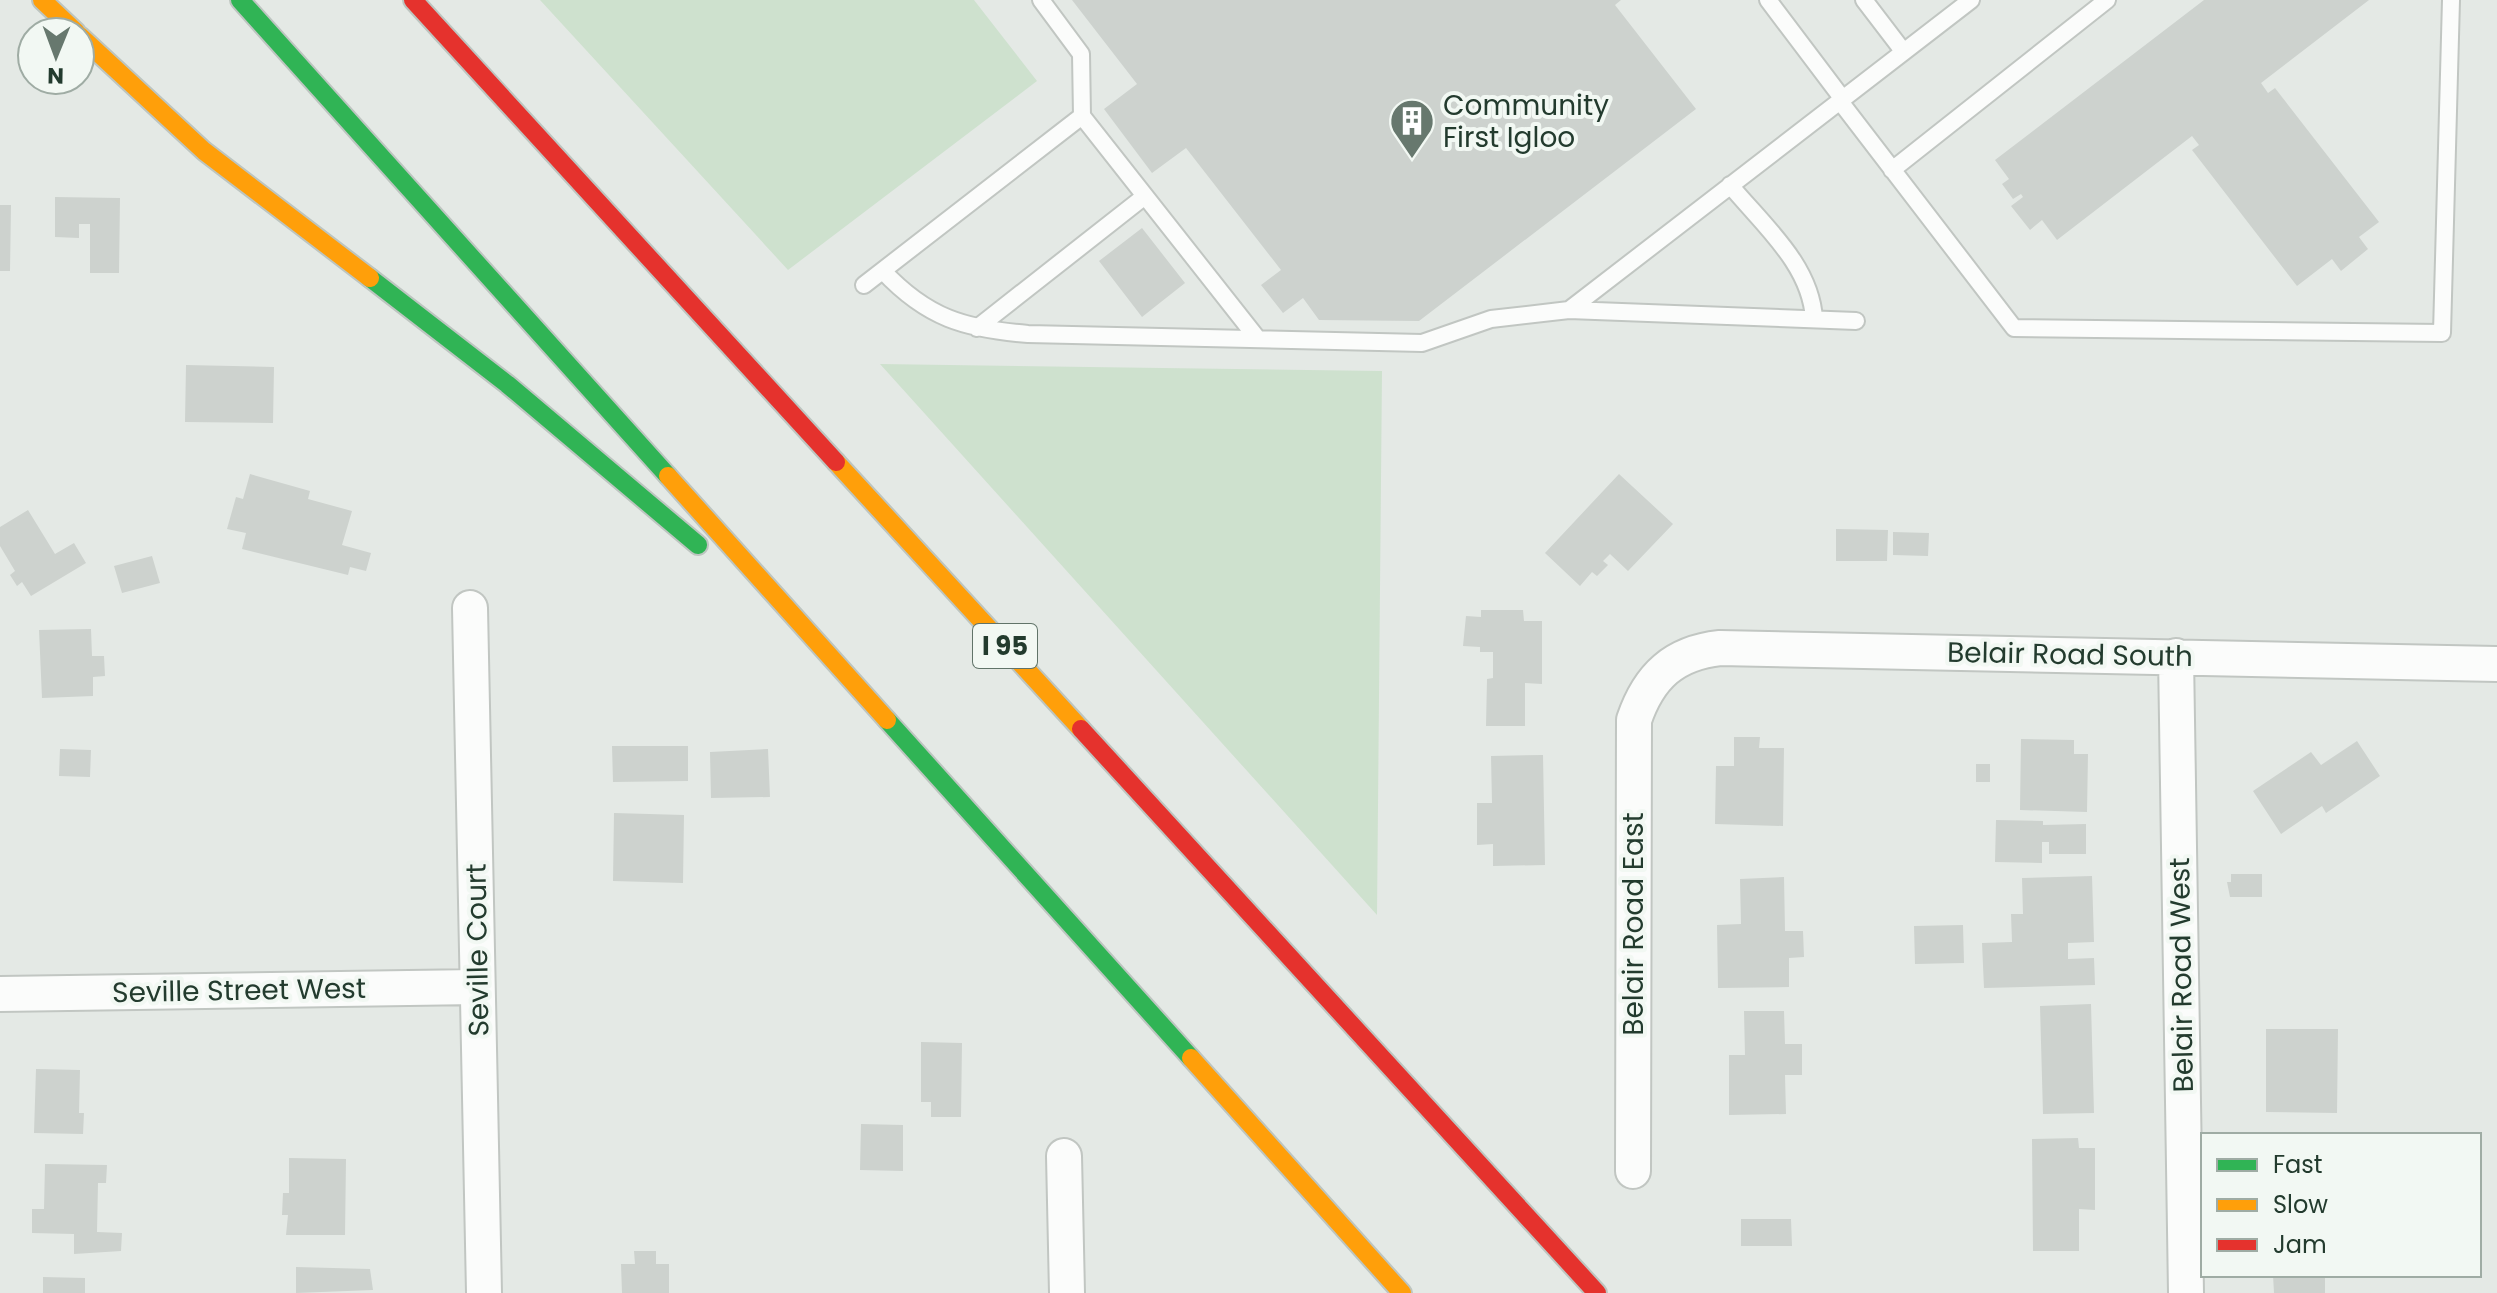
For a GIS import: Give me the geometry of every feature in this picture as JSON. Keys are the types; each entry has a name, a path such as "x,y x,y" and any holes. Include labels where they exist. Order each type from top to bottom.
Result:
{"highway":[{"path":"42,0 59,16"},
{"path":"240,0 1402,1293"},
{"name":"I 95","path":"413,0 1597,1293"},
{"path":"96,51 204,151 507,384 822,649"}],"street":[{"name":"Seville Court","path":"470,608 484,1293"},
{"name":"Belair Road South","path":"1653,681 1678,658 1720,648 2497,664"},
{"name":"Belair Road West","path":"2176,656 2186,1293"},
{"name":"Belair Road East","path":"1633,1171 1633,742 1634,720 1653,681"},
{"name":"Seville Street West","path":"0,994 477,987"},
{"path":"1064,1156 1067,1293"}],"lane":[{"path":"1041,0 1081,54 1082,116 1257,338"},
{"path":"1768,0 1892,170 2014,328 2442,333 2451,0"},
{"path":"1864,0 1903,51"},
{"path":"1569,310 1971,0"},
{"path":"1892,170 2107,0"},
{"path":"864,285 1082,116"},
{"path":"1730,185 1801,271 1810,292 1814,319"},
{"path":"977,328 1145,196"},
{"path":"883,271 919,306 955,322 1028,334 1422,343 1491,319 1569,310 1856,321"}],"green space":[{"path":"540,0 974,0 1037,81 788,270"},
{"path":"880,364 1382,371 1377,915"}],"building":[{"name":"Community First Igloo","path":"1072,0 1621,0 1615,5 1696,109 1419,321 1319,320 1303,298 1283,313 1261,285 1281,270 1186,148 1152,173 1104,109 1137,84"},
{"path":"2204,0 2369,0 2261,83 2268,93 2275,88 2379,222 2359,237 2368,249 2341,271 2332,259 2297,286 2192,150 2199,145 2192,136 2057,240 2042,220 2030,230 2011,206 2023,197 2021,194 2013,199 2002,184 2009,179 1995,160"},
{"path":"55,197 120,198 119,273 90,273 90,224 79,224 79,238 55,237"},
{"path":"0,205 11,205 10,271 0,271"},
{"path":"1142,228 1185,283 1142,317 1099,261"},
{"path":"186,365 274,367 273,423 185,422"},
{"path":"250,474 310,491 308,499 352,511 342,545 371,553 366,571 350,567 348,575 242,549 246,533 227,529 236,497 243,499"},
{"path":"1619,474 1673,524 1628,571 1610,554 1603,561 1608,565 1597,576 1592,572 1580,586 1545,553"},
{"path":"28,510 55,554 74,543 86,563 31,596 22,582 17,586 10,575 15,571 0,546 0,527"},
{"path":"1836,529 1888,530 1887,561 1836,561"},
{"path":"1893,532 1929,533 1928,556 1893,555"},
{"path":"152,556 160,583 122,593 114,566"},
{"path":"1481,610 1523,610 1524,621 1542,621 1542,684 1525,683 1525,726 1486,726 1487,679 1493,678 1493,652 1480,652 1480,647 1463,646 1466,616 1481,617"},
{"path":"91,629 92,656 104,656 105,676 93,677 93,696 42,698 39,630"},
{"path":"1734,737 1760,737 1759,748 1784,748 1783,826 1715,824 1716,766 1734,766"},
{"path":"2021,739 2074,740 2074,754 2088,754 2087,812 2020,810"},
{"path":"2357,741 2380,776 2326,813 2322,806 2281,834 2253,791 2311,752 2321,765"},
{"path":"612,746 688,746 688,781 613,782"},
{"path":"60,749 91,750 90,777 59,776"},
{"path":"768,749 770,797 711,798 710,752"},
{"path":"1543,755 1545,865 1493,866 1493,844 1477,845 1477,803 1492,803 1491,756"},
{"path":"1976,764 1990,764 1990,782 1976,782"},
{"path":"614,813 684,815 683,883 613,881"},
{"path":"1996,820 2043,821 2043,825 2086,824 2086,854 2049,854 2049,842 2042,842 2042,863 1995,862"},
{"path":"2231,874 2262,874 2262,897 2230,897 2227,882 2231,882"},
{"path":"2092,876 2094,942 2068,943 2068,959 2094,958 2095,985 1984,988 1982,943 2012,942 2011,914 2023,914 2022,878"},
{"path":"1784,877 1785,931 1803,931 1804,957 1789,958 1789,987 1718,988 1717,925 1741,924 1740,879"},
{"path":"1963,925 1964,963 1915,964 1914,926"},
{"path":"2091,1004 2094,1113 2043,1114 2040,1006"},
{"path":"1744,1011 1784,1011 1785,1044 1802,1044 1802,1075 1785,1075 1786,1114 1729,1115 1729,1055 1745,1055"},
{"path":"2266,1029 2338,1029 2337,1113 2266,1112"},
{"path":"921,1042 962,1043 961,1117 931,1117 931,1102 921,1102"},
{"path":"36,1069 80,1070 79,1113 84,1113 83,1134 34,1133"},
{"path":"861,1124 903,1125 903,1171 860,1170"},
{"path":"2078,1138 2079,1148 2095,1148 2095,1210 2079,1209 2079,1251 2033,1251 2032,1139"},
{"path":"289,1158 346,1159 345,1235 286,1235 288,1215 282,1215 283,1193 289,1193"},
{"path":"45,1164 107,1165 106,1183 98,1183 97,1232 122,1233 121,1251 74,1254 74,1234 32,1233 32,1209 44,1209"},
{"path":"1741,1219 1791,1219 1792,1246 1741,1246"},
{"path":"634,1251 656,1251 656,1264 669,1264 669,1293 622,1293 621,1264 635,1264"},
{"path":"296,1267 370,1269 373,1290 296,1293"},
{"path":"43,1277 85,1278 85,1293 43,1293"},
{"path":"2273,1277 2325,1277 2325,1293 2274,1293"}],"traffic: fast":[{"path":"240,0 668,476"},
{"path":"370,278 507,384 698,545"},
{"path":"887,720 1191,1058"}],"traffic: slow":[{"path":"42,0 59,16"},
{"path":"96,51 204,151 370,278"},
{"path":"836,462 1081,729"},
{"path":"668,476 887,720"},
{"path":"1191,1058 1402,1293"}],"traffic: jam":[{"path":"413,0 836,462"},
{"path":"1081,729 1597,1293"}],"place":[{"name":"Community First Igloo","path":"1412,160"}]}
